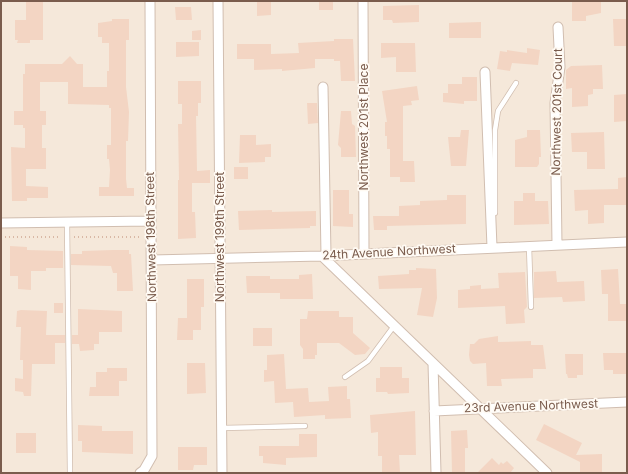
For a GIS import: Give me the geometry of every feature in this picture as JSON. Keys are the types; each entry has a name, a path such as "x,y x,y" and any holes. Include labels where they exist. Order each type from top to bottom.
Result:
{"street":[{"name":"Northwest 198th Street","path":"142,472 152,456 150,1"},
{"name":"Northwest 199th Street","path":"218,1 222,473"},
{"name":"Northwest 201st Place","path":"363,1 364,254"},
{"name":"Northwest 201st Court","path":"557,245 555,103 560,67 558,27"},
{"path":"485,72 492,247"},
{"path":"323,87 324,255 394,326 547,473"},
{"path":"1,223 150,221"},
{"name":"24th Avenue Northwest","path":"152,260 364,254 627,242"},
{"path":"433,363 436,473"},
{"name":"23rd Avenue Northwest","path":"434,411 627,402"}],"lane":[{"path":"491,220 495,215 495,130 498,111 516,82"},
{"path":"67,222 70,473"},
{"path":"529,246 531,307"},
{"path":"345,377 368,361 394,326"},
{"path":"222,428 305,426"}],"shaded area":[{"path":"1,1 627,1 627,473 1,473"}],"building":[{"path":"26,1 43,1 43,40 30,40 30,43 17,43 18,40 15,40 15,20 26,20"},
{"path":"257,1 271,1 271,15 257,16"},
{"path":"319,1 333,1 333,10 319,10"},
{"path":"572,1 601,1 601,13 586,16 586,21 572,21"},
{"path":"419,5 419,22 393,23 392,20 383,20 383,6"},
{"path":"175,7 191,7 192,20 176,20"},
{"path":"112,19 129,19 129,40 126,40 126,87 129,112 128,141 126,141 126,179 127,188 134,188 134,196 99,196 99,187 109,187 110,170 109,159 107,159 107,145 111,145 111,108 109,108 109,105 68,104 68,82 40,82 40,111 46,111 46,125 42,125 42,148 46,148 46,169 26,169 26,186 48,187 48,198 27,198 27,201 12,201 11,147 25,148 25,128 23,128 23,125 14,125 14,111 23,111 23,74 25,74 25,64 62,64 70,56 77,64 83,64 83,87 107,87 107,71 109,71 109,43 102,43 102,37 98,37 98,23 112,21"},
{"path":"613,19 627,19 627,46 614,46"},
{"path":"481,22 481,38 449,38 449,23"},
{"path":"201,30 201,40 192,40 192,31"},
{"path":"334,39 353,39 355,81 341,81 340,61 334,61 334,59 315,59 315,68 282,71 282,69 254,70 254,59 237,59 237,44 271,44 271,54 299,53 298,43 334,41"},
{"path":"176,42 199,42 199,56 176,57"},
{"path":"381,43 415,43 416,72 396,72 396,57 381,58"},
{"path":"527,48 540,50 538,65 512,63 510,71 497,69 500,51 507,52 507,50 527,53"},
{"path":"602,65 603,89 593,89 593,94 588,95 588,106 572,107 572,88 566,89 566,70 571,66"},
{"path":"462,77 477,77 477,101 464,101 464,104 443,102 443,93 448,93 448,84 462,84"},
{"path":"178,81 201,81 201,103 198,103 198,116 196,116 197,171 210,170 210,183 192,183 192,212 195,212 196,238 178,239 178,124 182,124 182,104 178,104"},
{"path":"417,86 419,100 411,101 412,105 403,106 403,161 414,161 415,182 400,182 400,177 390,177 390,149 387,149 387,136 385,136 385,122 387,122 382,91"},
{"path":"627,94 627,121 614,122 614,95"},
{"path":"307,103 317,103 318,123 308,124"},
{"path":"341,111 351,111 352,124 355,126 356,157 341,157 341,148 338,145"},
{"path":"461,130 469,130 466,166 451,166 448,137 460,137"},
{"path":"527,130 540,130 541,157 539,157 539,164 537,167 515,167 515,140 527,137"},
{"path":"604,132 605,169 587,169 587,152 572,152 571,133"},
{"path":"240,135 256,135 256,145 271,144 271,157 265,157 265,162 239,163"},
{"path":"234,167 248,167 248,179 234,179"},
{"path":"627,177 627,205 604,205 604,223 588,224 588,210 575,211 574,190 618,189 618,178"},
{"path":"333,190 349,190 349,214 353,214 353,227 333,226"},
{"path":"523,193 535,193 535,201 548,201 549,224 514,225 514,201 523,201"},
{"path":"447,195 466,195 466,224 387,226 387,230 374,230 373,216 399,216 399,206 420,205 420,201 447,200"},
{"path":"272,210 272,212 316,211 316,226 310,226 310,228 239,230 238,211"},
{"path":"10,246 27,247 27,250 63,251 63,268 46,268 46,271 31,271 31,290 18,289 18,276 10,276"},
{"path":"129,250 129,254 131,254 133,291 117,291 117,273 113,273 111,266 71,265 71,254 82,254 82,251"},
{"path":"416,268 436,269 437,298 433,317 417,315 422,288 379,289 378,276 409,274 409,270 416,270"},
{"path":"618,269 620,304 627,304 627,321 608,321 608,294 602,294 601,270"},
{"path":"556,271 557,282 584,281 585,301 563,302 562,297 534,298 534,272"},
{"path":"525,272 527,307 524,310 525,323 506,324 505,306 458,308 458,290 470,289 470,286 481,285 481,289 499,288 498,273"},
{"path":"312,274 313,299 280,299 280,293 247,293 246,276 270,276 270,279 299,279 299,275"},
{"path":"187,279 204,279 204,307 201,307 201,330 193,330 193,340 177,340 178,318 187,318"},
{"path":"54,303 63,303 63,313 54,313"},
{"path":"78,309 122,311 122,332 99,332 99,344 94,344 94,350 80,351 79,344 72,344 72,335 78,335"},
{"path":"17,311 47,311 46,335 65,335 65,343 55,343 55,364 32,364 31,396 24,396 23,392 15,391 15,378 23,379 23,360 20,360 21,327 16,327"},
{"path":"308,311 339,311 339,317 353,317 353,333 370,348 365,354 355,355 339,343 317,343 317,355 315,355 315,359 303,359 303,349 300,345 300,319 307,319"},
{"path":"253,328 272,328 272,346 253,346"},
{"path":"498,336 498,342 531,341 531,345 543,345 546,369 533,369 533,378 501,379 502,386 487,386 486,363 473,364 470,361 470,344 474,344 479,339"},
{"path":"603,353 626,353 626,374 613,374 613,370 604,370"},
{"path":"284,354 286,389 308,388 309,402 329,401 328,387 347,386 347,399 350,399 351,418 325,419 325,415 294,417 293,402 275,403 274,381 264,382 264,370 267,370 267,355"},
{"path":"565,354 583,354 583,375 577,375 577,378 568,378 566,374"},
{"path":"187,363 205,363 206,393 187,394"},
{"path":"380,367 402,367 402,378 409,378 409,393 388,394 387,392 376,392 376,378 380,378"},
{"path":"107,368 127,368 127,381 119,381 119,396 89,396 90,387 96,387 96,372 107,372"},
{"path":"415,411 416,455 399,455 400,473 382,473 382,456 378,456 378,432 371,433 370,415"},
{"path":"544,424 582,443 576,455 602,454 602,473 580,473 580,462 536,440"},
{"path":"78,425 102,426 102,431 133,431 133,454 82,452 82,441 78,441"},
{"path":"467,430 468,448 465,448 465,472 452,473 451,431"},
{"path":"16,433 36,433 36,453 16,453"},
{"path":"299,434 317,434 317,457 286,458 286,465 263,463 263,456 259,456 259,446 299,446"},
{"path":"178,447 207,447 207,465 194,465 193,470 178,470"},
{"path":"492,458 499,465 501,462 503,464 507,461 514,468 511,472 512,473 478,472"}]}
